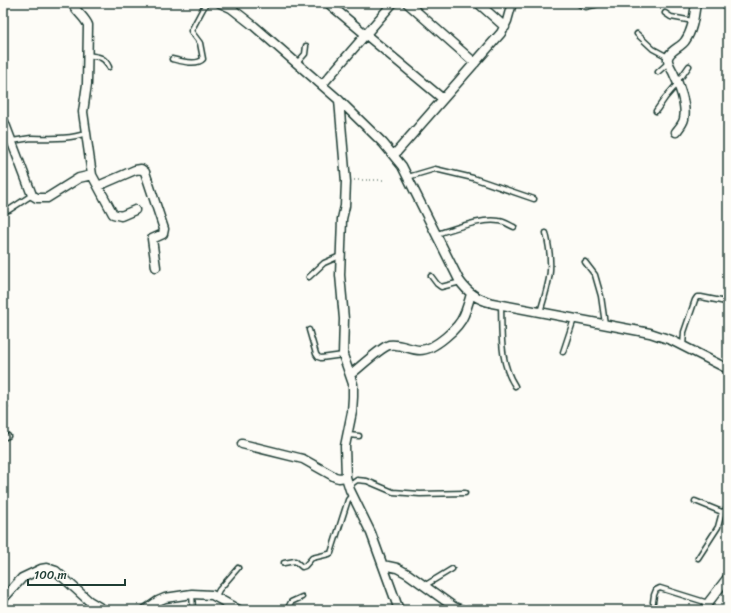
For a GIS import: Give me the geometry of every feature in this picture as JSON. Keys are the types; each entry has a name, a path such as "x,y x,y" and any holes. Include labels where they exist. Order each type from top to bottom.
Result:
{"street":[{"path":"72,3 88,25 87,84 83,107 92,175 113,214 121,216 135,210"},
{"path":"220,3 233,6 339,100 394,155 461,282 471,294 480,300 501,305 650,333 671,340 728,369"},
{"path":"328,3 443,99"},
{"path":"322,85 393,3"},
{"path":"407,3 475,63"},
{"path":"478,3 505,27"},
{"path":"394,155 501,33 505,27 512,3"},
{"path":"581,3 586,5 595,3"},
{"path":"676,132 682,125 684,115 682,92 668,60 670,53 684,43 689,34 694,21 696,3"},
{"path":"339,100 346,180 345,206 342,219 340,275 344,319 343,355 352,384 353,405 345,452 346,477 352,495 372,533 399,610"},
{"path":"3,119 32,195 37,198 47,198 79,178 92,175"},
{"path":"98,186 130,171 141,169 144,172 164,229 163,234 152,240 156,267"},
{"path":"350,375 384,347 396,345 419,350 433,347 460,322 471,294"},
{"path":"242,444 303,459 335,477 346,477"},
{"path":"383,564 398,568 455,608 462,610"},
{"path":"3,599 22,578 41,569 47,568 56,571 89,601 104,610"},
{"path":"707,607 728,577"},
{"path":"145,610 165,598 192,594 208,594 216,596 239,610"}],"lane":[{"path":"172,59 184,62 200,62 203,59 200,43 191,31 206,3"},
{"path":"665,13 671,17 694,21"},
{"path":"637,34 653,49 668,60 658,72"},
{"path":"297,64 305,54 306,46"},
{"path":"87,55 106,60 109,67"},
{"path":"656,111 689,66"},
{"path":"12,142 30,138 52,139 86,133"},
{"path":"407,178 435,169 473,178 534,199"},
{"path":"9,210 32,195"},
{"path":"436,234 476,222 493,220 500,221 514,227"},
{"path":"540,312 551,267 550,250 546,233"},
{"path":"309,278 324,263 341,255"},
{"path":"585,262 595,275 601,296 605,324"},
{"path":"431,276 441,287 461,282"},
{"path":"683,347 684,332 694,300 701,297 726,302 728,308"},
{"path":"501,305 503,356 508,376 514,386"},
{"path":"563,352 574,319"},
{"path":"309,330 318,357 321,358 343,355"},
{"path":"348,435 359,436"},
{"path":"3,438 8,436"},
{"path":"349,486 357,480 367,481 393,492 420,494 465,493"},
{"path":"284,563 295,561 302,567 305,566 312,558 329,554 331,552 348,500 352,495"},
{"path":"695,501 722,512 728,509"},
{"path":"698,558 718,528 722,512"},
{"path":"216,596 219,590 238,568"},
{"path":"424,586 452,569"},
{"path":"653,602 656,590 660,588 707,607"},
{"path":"192,594 192,610"},
{"path":"286,610 291,602 302,597"}],"path":[{"path":"346,180 384,180"}]}
